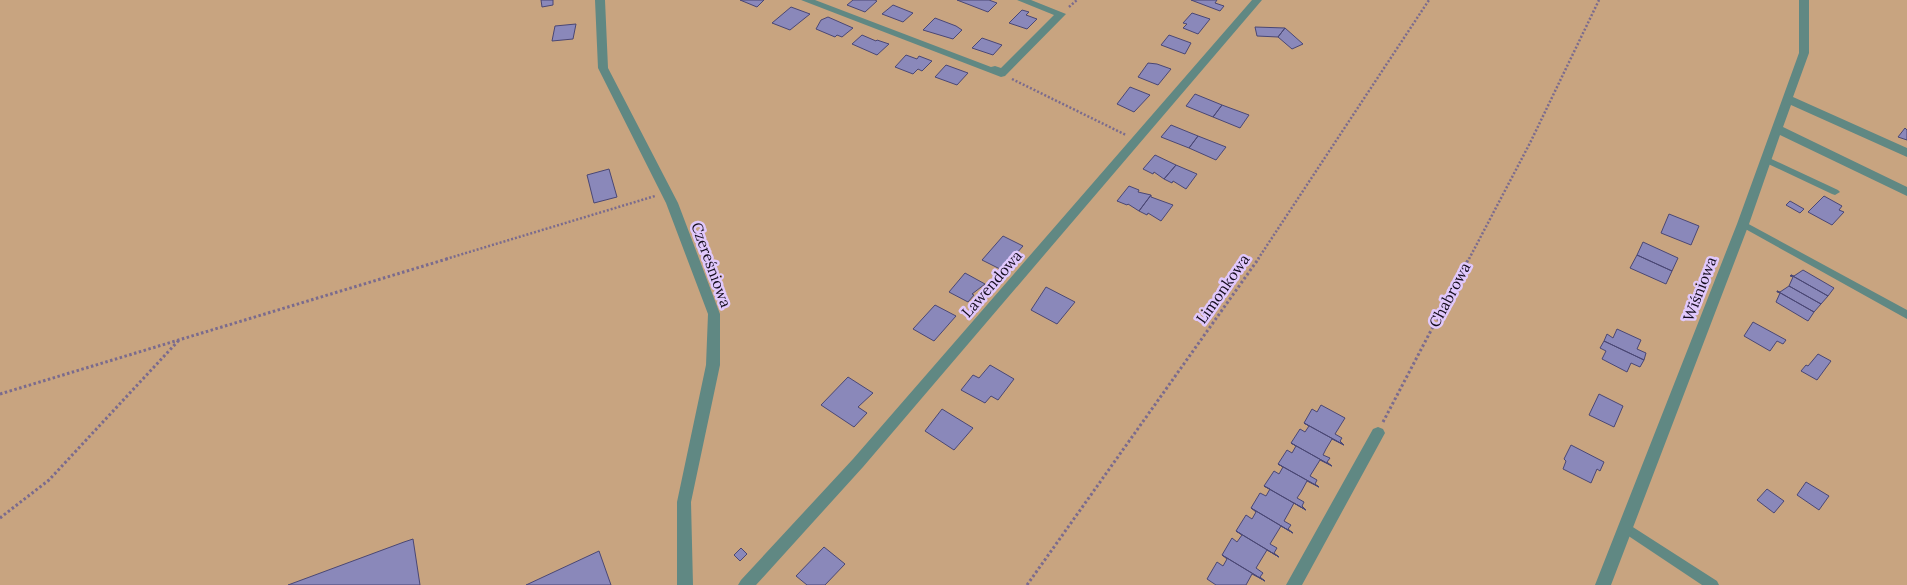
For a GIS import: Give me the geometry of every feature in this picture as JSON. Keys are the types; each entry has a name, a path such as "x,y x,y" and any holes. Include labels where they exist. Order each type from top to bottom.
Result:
{"street":[{"name":"Czereśniowa","path":"600,0 603,68 672,203 714,314 713,365 684,502 685,585"},
{"path":"806,0 998,71 1061,14 1022,0"},
{"name":"Lawendowa","path":"746,585 858,463 1257,0"},
{"name":"Wiśniowa","path":"1603,585 1778,129 1804,53 1804,0"},
{"path":"1788,99 1907,153"},
{"path":"1778,129 1907,192"},
{"path":"1294,585 1378,433"}],"lane":[{"path":"1766,160 1836,192"},
{"path":"1743,224 1907,315"},
{"path":"1625,527 1713,585"}],"path":[{"name":"Limonkowa","path":"1027,585 1245,279 1429,0"},
{"name":"Chabrowa","path":"1378,433 1530,143 1599,0"},
{"path":"998,71 1138,140"},
{"path":"0,394 665,192"},
{"path":"0,518 49,480 180,339"}],"shaded area":[{"path":"0,0 1907,0 1907,585 0,585"}],"building":[{"path":"541,0 553,0 553,5 542,7"},
{"path":"740,0 764,0 757,7"},
{"path":"853,0 877,1 865,12 847,5"},
{"path":"957,0 989,0 997,3 988,12"},
{"path":"1191,0 1217,0 1215,3 1224,6 1220,11"},
{"path":"893,5 913,13 903,22 882,14"},
{"path":"791,7 810,14 790,30 772,23"},
{"path":"1022,10 1029,12 1026,15 1037,19 1027,29 1009,23"},
{"path":"1192,13 1210,19 1198,34 1183,28 1187,24 1183,23"},
{"path":"828,17 853,28 842,37 837,35 835,37 816,29 821,20"},
{"path":"935,18 962,30 953,39 923,30"},
{"path":"576,24 573,39 552,41 555,26"},
{"path":"1255,27 1285,28 1278,37 1257,36"},
{"path":"1285,28 1303,44 1292,49 1278,37"},
{"path":"862,35 889,44 877,55 852,44"},
{"path":"1169,35 1191,43 1185,54 1161,45"},
{"path":"982,38 1002,45 993,55 972,48"},
{"path":"906,55 917,59 919,56 932,61 922,71 918,69 913,74 895,67"},
{"path":"1148,63 1171,69 1158,85 1138,77"},
{"path":"946,65 968,73 957,85 935,77"},
{"path":"1130,87 1150,95 1134,112 1117,104"},
{"path":"1195,94 1222,105 1213,117 1186,106"},
{"path":"1222,105 1249,115 1240,128 1213,117"},
{"path":"1171,125 1198,136 1189,148 1161,137"},
{"path":"1905,128 1907,130 1907,140 1898,137"},
{"path":"1198,136 1226,147 1216,160 1189,148"},
{"path":"1155,155 1176,165 1164,179 1154,172 1153,174 1143,169"},
{"path":"1176,165 1197,174 1186,189 1173,181 1172,183 1164,179"},
{"path":"609,169 617,197 594,203 587,175"},
{"path":"1129,186 1139,190 1138,192 1151,195 1139,211 1128,204 1117,201"},
{"path":"1151,195 1151,197 1173,205 1161,221 1148,213 1147,215 1139,211"},
{"path":"1824,196 1842,206 1839,210 1844,212 1832,225 1808,212"},
{"path":"1790,201 1804,209 1800,213 1786,205"},
{"path":"1669,214 1699,226 1691,245 1661,233"},
{"path":"1003,236 1023,246 1002,270 982,260"},
{"path":"1643,242 1678,258 1672,271 1637,255"},
{"path":"1637,255 1672,271 1666,284 1630,268"},
{"path":"1803,270 1834,288 1828,296 1791,275 1794,276"},
{"path":"965,273 985,284 972,294 974,295 968,302 949,292"},
{"path":"1791,275 1828,296 1821,304 1789,286 1793,277"},
{"path":"1789,286 1821,304 1814,312 1777,291 1780,292"},
{"path":"1046,287 1075,302 1057,324 1031,310"},
{"path":"1777,291 1814,312 1808,321 1776,302 1780,293"},
{"path":"935,305 956,316 934,341 913,329"},
{"path":"1753,322 1786,340 1783,344 1777,341 1770,351 1744,336"},
{"path":"1617,329 1641,340 1637,349 1646,353 1644,360 1604,341 1607,334 1613,338"},
{"path":"1604,341 1644,360 1640,367 1631,363 1627,372 1602,359 1606,351 1600,348"},
{"path":"1818,354 1831,361 1817,380 1801,371"},
{"path":"990,365 1014,379 998,400 991,396 985,403 961,390 973,375 979,378"},
{"path":"848,377 873,393 858,407 867,413 854,427 821,405"},
{"path":"1599,394 1623,406 1614,427 1589,415"},
{"path":"1321,405 1345,418 1335,434 1342,438 1340,441 1344,445 1304,423 1312,409 1317,412"},
{"path":"942,409 973,428 954,450 925,431"},
{"path":"1304,423 1344,445 1332,439 1326,449 1323,455 1330,458 1327,462 1332,466 1291,443 1300,429 1305,432 1309,426"},
{"path":"1291,443 1332,466 1320,460 1310,476 1317,480 1315,484 1319,487 1278,464 1287,450 1292,453 1296,446"},
{"path":"1571,445 1604,462 1600,471 1597,469 1591,483 1563,469 1566,461 1564,459"},
{"path":"1278,464 1319,487 1307,481 1297,498 1304,502 1302,506 1306,510 1264,486 1274,471 1279,474 1283,467"},
{"path":"1806,482 1829,496 1819,510 1797,495"},
{"path":"1270,489 1294,503 1284,521 1291,525 1288,529 1293,533 1251,508 1260,493 1266,496"},
{"path":"1767,489 1784,501 1774,513 1757,500"},
{"path":"1251,508 1293,533 1281,526 1270,544 1277,548 1274,553 1279,557 1236,531 1246,515 1252,519 1256,512"},
{"path":"1236,531 1279,557 1267,550 1256,568 1263,573 1260,577 1265,581 1222,555 1232,538 1237,542 1242,535"},
{"path":"413,539 420,585 288,585 404,542"},
{"path":"824,547 845,564 825,585 807,585 796,576"},
{"path":"741,548 747,554 740,561 734,555"},
{"path":"599,551 611,585 526,585"},
{"path":"1222,555 1265,581 1252,574 1246,585 1216,585 1207,579 1217,562 1223,566 1227,559"}]}
